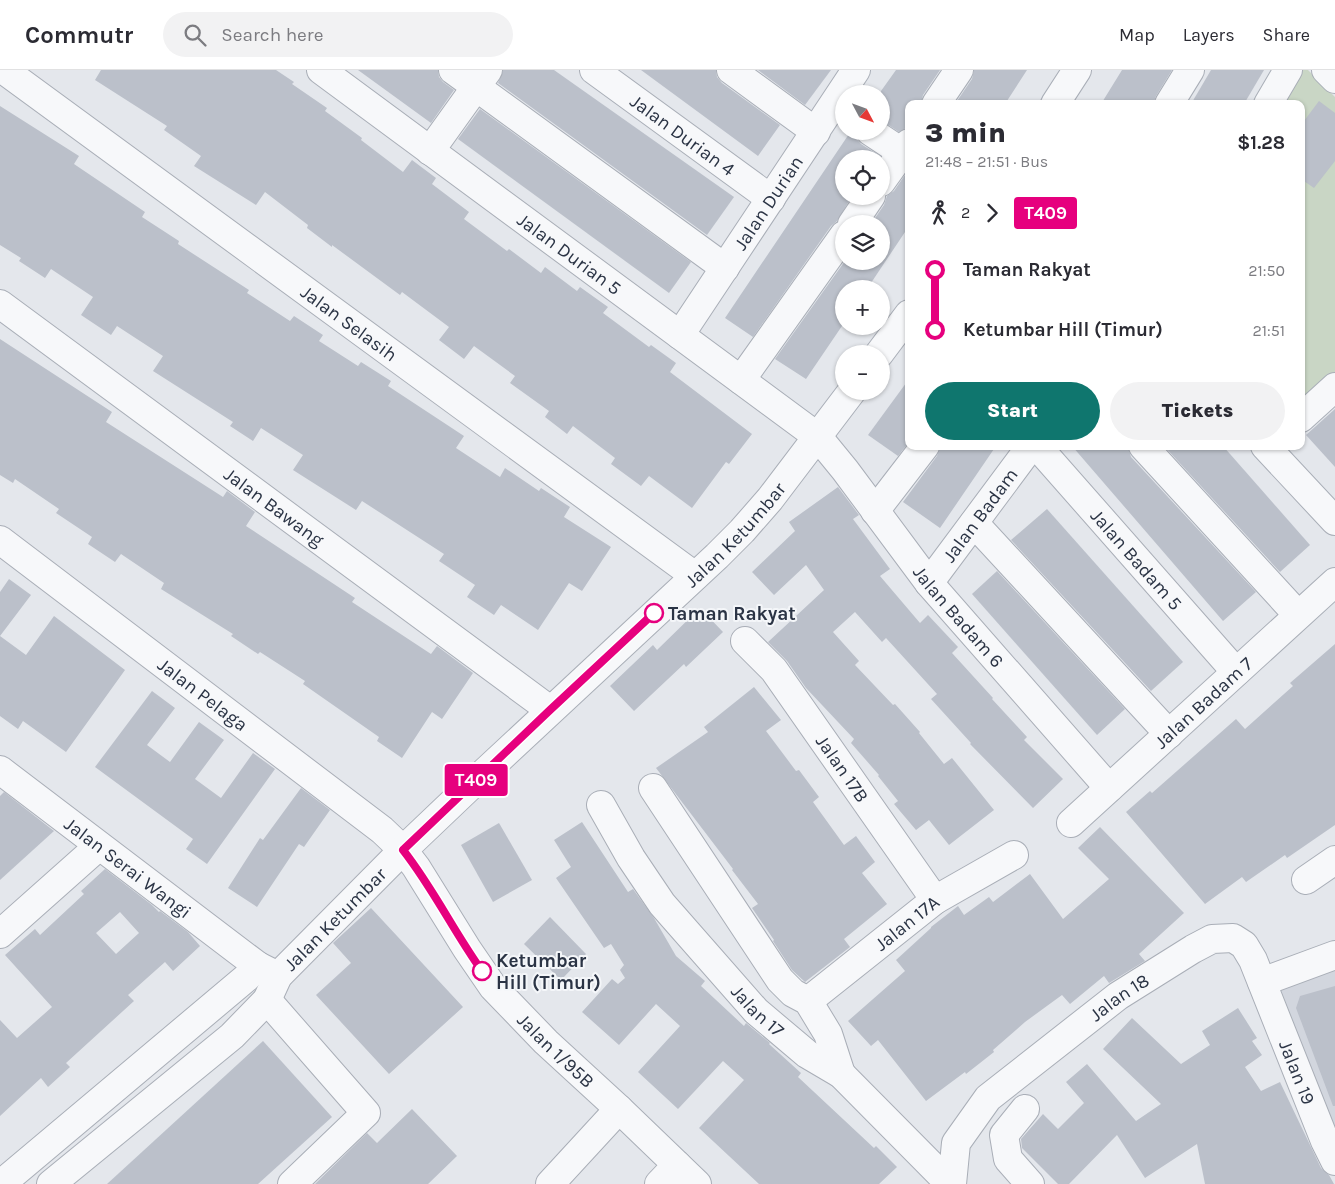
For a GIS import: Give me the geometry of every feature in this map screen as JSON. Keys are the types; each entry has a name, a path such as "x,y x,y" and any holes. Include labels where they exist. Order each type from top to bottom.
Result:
{"street":[{"name":"Jalan Selasih","path":"4,70 694,576"},
{"name":"Jalan Durian 5","path":"321,70 818,437"},
{"path":"453,70 482,78 725,268"},
{"name":"Jalan Durian 4","path":"594,70 771,198"},
{"path":"731,70 816,132"},
{"name":"Jalan Durian","path":"849,85 856,70"},
{"path":"939,100 959,70"},
{"path":"1064,100 1077,70"},
{"path":"1171,100 1190,70"},
{"path":"1270,100 1288,70"},
{"path":"1326,70 1335,79"},
{"path":"430,151 482,78"},
{"name":"Jalan Durian","path":"680,335 816,132 835,113"},
{"path":"887,140 905,150"},
{"path":"890,171 905,153"},
{"path":"741,380 835,248"},
{"name":"Jalan Bawang","path":"0,304 550,710"},
{"path":"886,345 905,319"},
{"path":"1305,414 1335,387"},
{"name":"Jalan Ketumbar","path":"1,1184 246,978 268,971 403,850 550,710 717,556 770,499 845,400"},
{"name":"Jalan Badam 6","path":"818,437 928,583 1109,788"},
{"path":"875,511 922,450"},
{"name":"Jalan Badam","path":"928,583 1028,450"},
{"name":"Jalan Badam 5","path":"1042,450 1236,672"},
{"path":"1147,450 1298,615"},
{"path":"1270,450 1335,521"},
{"path":"974,522 1169,734"},
{"name":"Jalan Pelaga","path":"0,540 382,830 403,850"},
{"name":"Jalan Badam 7","path":"1072,823 1335,582"},
{"name":"Jalan 17B","path":"745,641 774,670 935,900"},
{"name":"Jalan Serai Wangi","path":"0,770 268,971"},
{"path":"653,788 780,980 793,993 808,1001 828,1034 841,1074"},
{"name":"Jalan 17","path":"601,805 630,858 662,904 750,1004 808,1054 841,1074 951,1184"},
{"path":"0,934 100,846"},
{"name":"Jalan 1/95B","path":"403,850 416,867 493,987 546,1042 619,1109 668,1174 697,1184"},
{"name":"Jalan 17A","path":"808,1001 935,900 1014,855"},
{"path":"1306,880 1335,860"},
{"name":"Jalan 18","path":"951,1184 956,1143 988,1098 1118,996 1212,939 1233,938 1244,945 1253,960 1262,982"},
{"path":"1262,982 1335,955"},
{"path":"51,1184 232,1036 267,1000 268,971"},
{"name":"Jalan 19","path":"1262,982 1325,1141 1335,1161"},
{"path":"267,1000 366,1113 292,1184"},
{"path":"550,1184 619,1109"},
{"path":"1025,1109 1004,1135 1008,1159 1030,1184"}],"shaded area":[{"path":"1335,963 1335,1141 1271,987"}],"green space":[{"path":"1294,70 1308,70 1335,97 1335,385 1305,413 1305,100 1275,100"}],"building":[{"path":"101,70 276,70 294,82 292,84 327,108 325,111 362,138 361,140 403,172 412,160 436,178 432,184 469,212 464,219 507,251 509,249 541,273 545,267 577,291 580,287 608,307 603,313 649,347 651,345 676,363 670,372 752,434 729,464 726,462 692,508 649,476 641,486 611,464 615,458 573,426 567,434 545,417 549,411 510,383 515,376 474,346 464,359 439,340 449,327 402,292 400,295 332,245 332,247 307,228 308,225 265,192 256,205 194,166 201,156 164,130 167,126 95,80"},
{"path":"358,70 438,70 439,77 443,82 454,90 431,123"},
{"path":"503,70 554,70 734,197 707,235 498,83"},
{"path":"641,70 716,70 717,77 722,83 780,125 758,156"},
{"path":"758,70 831,70 805,105"},
{"path":"896,70 940,70 923,95 922,100 905,100 905,128 899,132 890,126 890,85 885,85"},
{"path":"974,70 1027,70 1008,100 958,100 972,79"},
{"path":"1122,70 1172,70 1154,100 1103,100"},
{"path":"1211,70 1264,70 1246,100 1193,100"},
{"path":"1319,101 1335,113 1335,161 1314,188 1305,182 1305,120"},
{"path":"0,106 79,156 74,164 145,212 142,217 179,241 178,244 249,290 247,293 290,321 294,316 323,335 319,341 358,366 361,362 391,381 388,386 464,436 456,448 500,477 505,468 539,491 541,488 570,507 564,517 611,547 582,591 569,583 538,630 501,605 494,615 467,597 475,585 439,561 444,554 362,501 356,510 293,470 303,455 261,428 253,441 230,426 233,422 153,371 163,356 117,326 111,335 81,315 93,297 51,269 45,278 19,261 21,258 0,245"},
{"path":"480,109 691,262 669,293 458,139"},
{"path":"845,140 858,140 870,150 838,150"},
{"path":"835,155 835,205 847,205 841,215 835,215 835,223 753,337 725,318"},
{"path":"905,175 905,232 890,254 890,215 877,215 884,205 890,205 890,194"},
{"path":"839,270 880,270 873,280 835,280 836,335 806,379 775,359"},
{"path":"0,339 112,412 106,422 223,497 227,491 255,512 246,526 355,598 352,602 431,654 437,646 473,673 442,719 432,712 402,758 377,741 379,737 303,684 305,681 260,652 258,654 231,636 233,634 161,589 164,583 121,554 115,562 88,544 92,537 56,513 59,509 15,479 13,483 0,475"},
{"path":"905,384 905,447 898,456 868,435"},
{"path":"1335,409 1335,467 1306,435"},
{"path":"939,450 993,450 940,528 903,502 937,456"},
{"path":"1075,450 1129,450 1131,457 1256,592 1223,621"},
{"path":"1168,450 1227,450 1310,545 1280,572"},
{"path":"838,487 859,515 853,519 890,569 880,576 920,623 928,615 958,647 952,653 1027,737 1024,740 1063,779 1033,808 970,744 931,699 937,694 886,638 882,642 855,612 833,632 859,661 855,665 893,705 895,704 920,732 944,764 952,758 994,810 949,845 929,820 916,830 894,804 898,801 879,775 851,743 854,739 806,688 787,661 768,642 824,590 806,565 774,595 752,572 795,531 789,522"},
{"path":"1047,509 1183,662 1151,691 1011,540"},
{"path":"997,571 1125,709 1097,735 972,594"},
{"path":"9,579 31,595 0,636 0,592"},
{"path":"700,608 723,632 686,667 684,664 634,711 610,686 653,645 657,650"},
{"path":"54,616 125,670 66,752 23,721 18,729 0,716 0,636 26,655"},
{"path":"1335,644 1335,825 1287,858 1285,855 1246,882 1242,877 1205,904 1126,812 1150,791 1152,793 1236,719 1245,729 1293,686 1290,683"},
{"path":"754,687 781,720 766,731 796,771 799,770 819,797 813,802 844,845 856,836 875,862 862,873 887,904 844,939 850,947 805,982 792,970 752,908 758,904 656,768 708,732 704,727"},
{"path":"152,691 175,708 147,745 170,762 199,722 224,740 195,779 221,798 253,753 275,769 207,864 186,849 193,839 95,767"},
{"path":"301,788 330,810 304,847 299,844 257,907 228,888 260,838 263,840"},
{"path":"4,792 54,831 0,880 0,796"},
{"path":"582,822 628,892 633,889 654,918 676,956 705,981 701,986 744,1026 746,1023 770,1043 801,1073 798,1077 897,1167 879,1184 759,1184 699,1128 744,1080 723,1061 678,1109 638,1072 680,1026 656,1004 619,1045 582,1012 612,979 618,984 625,978 620,970 624,965 611,944 604,948 556,878 571,867 554,840"},
{"path":"499,823 532,880 493,902 461,845"},
{"path":"1100,827 1184,913 1139,954 1145,961 1109,983 1104,976 1070,1004 1062,995 1025,1022 993,1050 994,1052 966,1074 965,1072 926,1101 878,1040 871,1046 848,1021 905,971 896,960 931,927 958,906 964,915 989,897 993,902 1030,874 1063,919 1109,879 1078,848"},
{"path":"105,869 159,912 188,932 200,946 173,971 165,962 128,995 134,1001 66,1063 70,1067 48,1087 41,1078 0,1116 0,1020 17,1038 52,1007 5,955 35,929 40,935 84,894 81,891","holes":["120,912 139,933 116,954 96,933"]},
{"path":"371,908 463,1007 389,1074 316,995 351,963 333,943"},
{"path":"550,917 586,954 561,980 524,944"},
{"path":"1335,986 1335,1106 1333,1106 1296,1008 1300,996"},
{"path":"1238,1008 1257,1038 1252,1041 1262,1055 1245,1067 1261,1091 1280,1082 1321,1168 1329,1175 1334,1184 1205,1184 1197,1144 1145,1178 1117,1135 1069,1184 1058,1184 1022,1148 1021,1139 1043,1114 1058,1129 1084,1103 1066,1082 1087,1064 1136,1121 1161,1104 1103,1049 1132,1018 1181,1064 1210,1045 1202,1031"},
{"path":"263,1041 332,1117 258,1184 107,1184"},
{"path":"412,1109 457,1156 428,1184 315,1184 367,1133 377,1143"}],"bus line":[{"name":"T409","path":"482,971 416,867 403,850 654,613"}],"place":[{"name":"Taman Rakyat","path":"654,613"},
{"name":"Ketumbar Hill (Timur)","path":"482,971"}]}
